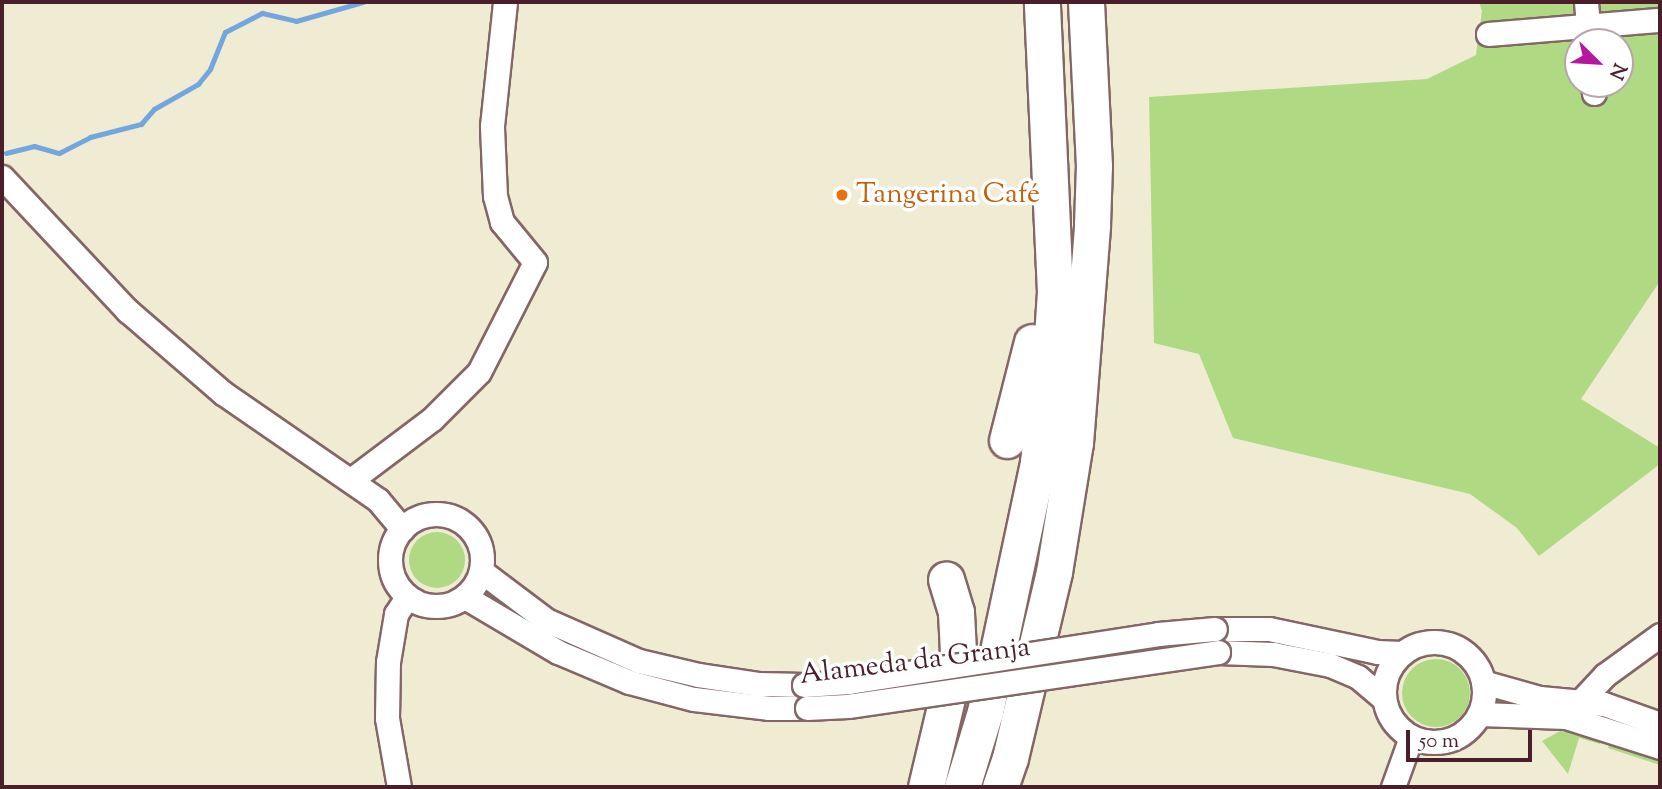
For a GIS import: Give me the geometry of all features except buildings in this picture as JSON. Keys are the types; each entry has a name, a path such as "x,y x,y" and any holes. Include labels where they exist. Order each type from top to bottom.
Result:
{"highway":[{"path":"962,787 985,712 1038,461 1055,292 1042,2"},
{"path":"1000,787 1010,758 1054,572 1075,443 1094,166 1085,5"},
{"path":"1007,440 1029,360 1052,190"},
{"path":"926,787 958,652 956,612 946,580"}],"street":[{"path":"351,480 432,418 479,372 536,262 502,222 495,196 492,126 505,2"},
{"path":"1586,2 1588,28"},
{"path":"1619,28 1660,20"},
{"path":"1488,34 1564,34"},
{"path":"2,177 128,311 223,393 378,500 402,529"},
{"path":"443,514 458,519 478,541 482,555 481,571 475,585 465,597 436,607 421,605 407,597 397,586 391,572 390,557 402,529 428,515 443,514"},
{"name":"Alameda da Granja","path":"481,571 546,620 639,661 698,675 759,684 849,682 1158,634 1216,640 1330,665 1358,677 1384,699 1393,721 1411,737"},
{"path":"399,787 387,718 388,662 396,614 407,597"},
{"name":"Alameda da Granja","path":"465,597 558,652 629,682 694,699 769,708 848,706 1269,629 1377,652 1402,653 1417,644 1434,642 1451,644 1471,659 1483,682"},
{"path":"1574,709 1605,675 1660,635"},
{"path":"1384,699 1384,682 1390,666 1402,653"},
{"path":"1393,787 1411,737 1434,742 1457,737 1479,714 1484,698 1483,682 1574,709 1660,747"},
{"path":"1479,714 1574,709 1604,704 1660,724"}],"green space":[{"path":"1479,2 1660,2 1660,281 1581,399 1660,448 1660,464 1539,556 1517,528 1470,494 1233,438 1199,354 1154,343 1149,97 1427,79 1476,55 1482,11"},
{"path":"437,532 448,534 457,540 463,549 463,571 457,580 448,586 437,588 426,586 417,580 411,571 409,560 411,549 417,540 426,534"},
{"path":"1436,659 1449,662 1460,669 1467,680 1470,693 1467,706 1460,717 1449,724 1436,727 1423,724 1412,717 1405,706 1402,693 1405,680 1412,669 1423,662"},
{"path":"1560,731 1601,737 1600,744 1579,738 1568,774 1542,741"},
{"path":"1611,740 1660,757 1660,765 1608,748"}],"waterway":[{"path":"6,153 34,146 59,153 90,137 141,124 154,109 198,84 210,69 225,32 262,13 296,21 363,2"}],"place":[{"name":"Tangerina Café","path":"842,195"}]}
